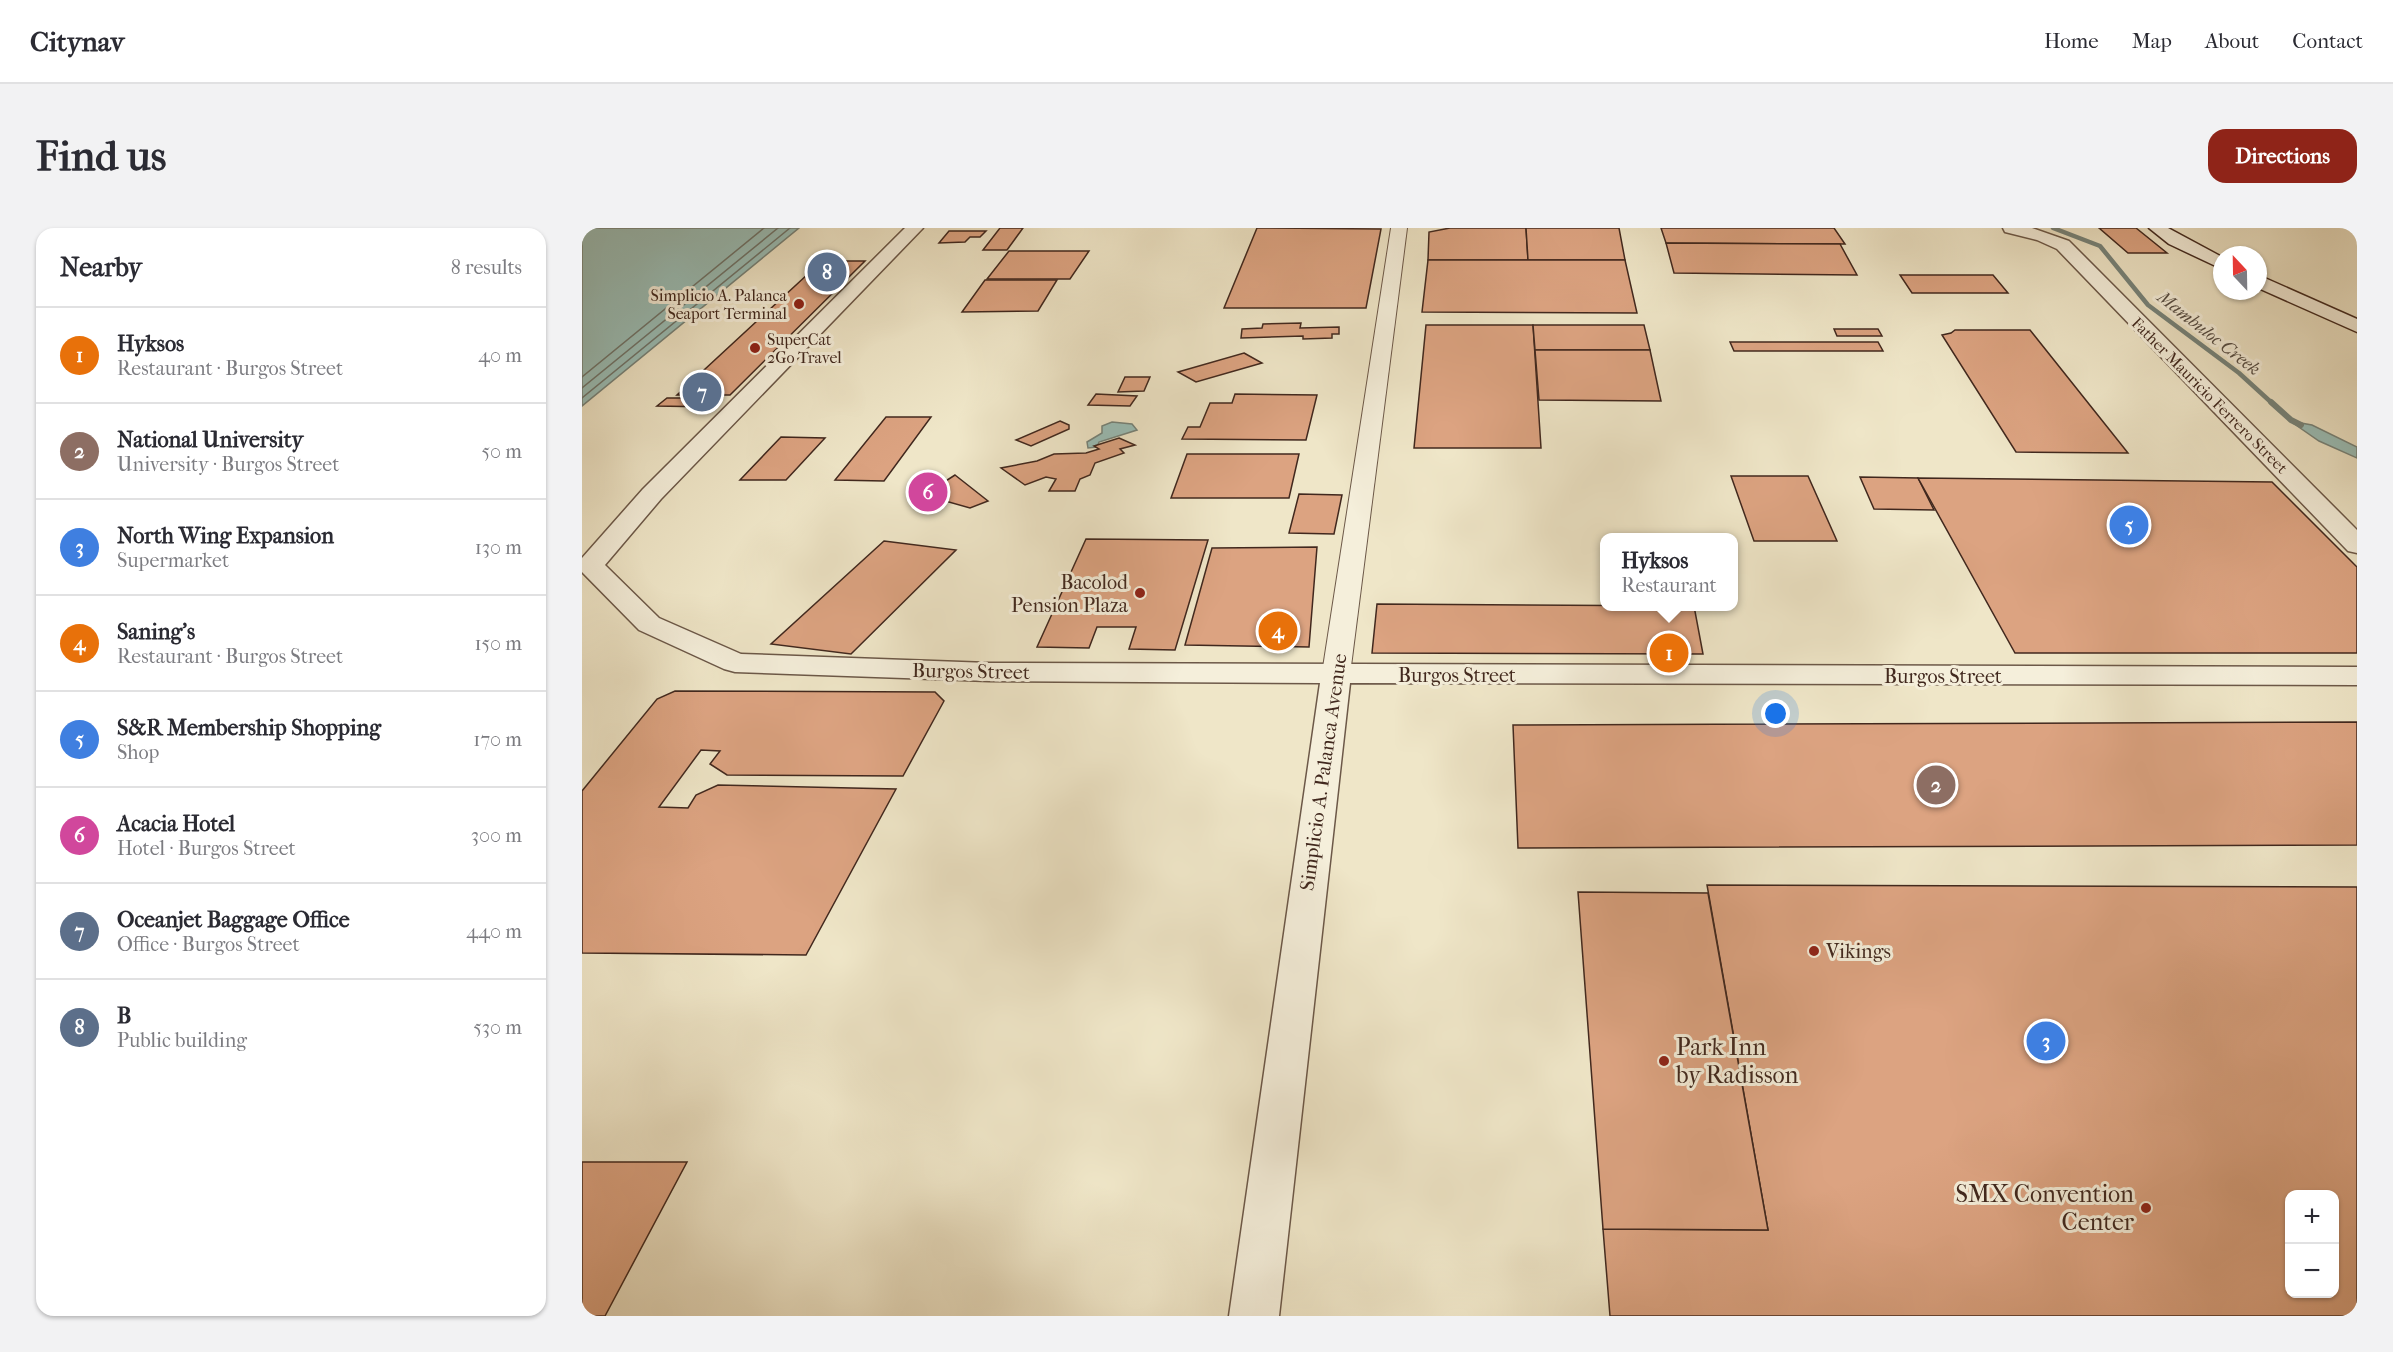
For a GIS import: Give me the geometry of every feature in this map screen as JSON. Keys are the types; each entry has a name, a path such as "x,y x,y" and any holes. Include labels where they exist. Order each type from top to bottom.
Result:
{"street":[{"name":"Burgos Street","path":"915,228 652,494 591,566 649,624 735,663 989,672 2357,676"},
{"name":"Simplicio A. Palanca Avenue","path":"1254,1316 1336,674 1399,228"},
{"name":"Father Mauricio Ferrero Street","path":"2011,228 2043,236 2063,245 2357,545"},
{"path":"2157,228 2213,259"},
{"path":"2267,285 2357,326"}],"water":[{"path":"582,228 799,228 582,406"},
{"path":"2290,421 2312,425 2357,447 2357,458 2319,441"},
{"path":"1112,422 1132,424 1137,430 1099,442 1097,447 1088,448 1087,442 1102,433 1102,426"}],"building":[{"path":"1000,228 1023,228 1007,250 983,250"},
{"path":"1257,228 1381,229 1366,308 1224,308"},
{"path":"1450,228 1526,228 1528,260 1428,260 1429,232"},
{"path":"1526,228 1619,228 1625,260 1528,260"},
{"path":"1661,228 1834,228 1845,244 1666,243"},
{"path":"2099,228 2136,228 2167,253 2128,253"},
{"path":"949,231 986,231 980,237 970,237 965,242 939,243"},
{"path":"1666,243 1840,244 1857,275 1674,273"},
{"path":"1009,251 1089,251 1070,279 987,279"},
{"path":"1428,260 1625,260 1637,313 1422,312"},
{"name":"Simplicio A. Palanca Seaport Terminal","path":"822,261 865,261 730,395 677,395"},
{"path":"1900,275 1993,275 2008,293 1912,293"},
{"path":"985,280 1057,280 1038,311 962,312"},
{"path":"1301,323 1300,328 1339,327 1339,334 1332,334 1332,338 1303,339 1303,336 1241,338 1242,329 1262,328 1263,324"},
{"path":"1426,325 1533,325 1541,448 1414,448"},
{"path":"1533,325 1644,325 1650,350 1535,350"},
{"path":"1834,329 1878,329 1882,336 1837,336"},
{"path":"1955,330 2030,330 2128,453 2016,452 1942,335"},
{"path":"1730,342 1878,342 1883,351 1734,351"},
{"path":"1535,350 1650,350 1661,401 1539,400"},
{"path":"1244,353 1262,363 1196,382 1178,372"},
{"path":"1125,377 1150,377 1144,391 1118,392"},
{"path":"1096,394 1137,396 1130,406 1088,405"},
{"path":"1235,394 1317,395 1306,440 1182,439 1188,427 1200,427 1210,403 1232,403"},
{"path":"667,398 722,398 713,407 657,406"},
{"path":"886,417 931,417 884,481 835,480"},
{"path":"1060,421 1069,425 1069,429 1031,446 1016,440"},
{"path":"781,437 825,438 786,480 740,480"},
{"path":"1119,438 1135,445 1120,449 1124,453 1095,463 1090,475 1080,479 1075,491 1049,491 1056,479 1046,477 1025,485 1001,468 1037,461 1054,454 1086,453 1099,449 1094,446"},
{"path":"1187,454 1299,454 1289,498 1171,498"},
{"path":"955,475 988,501 970,508 924,495"},
{"path":"1731,476 1808,476 1837,541 1754,541"},
{"path":"1860,477 1918,478 1934,510 1874,509"},
{"path":"1918,478 2272,482 2357,567 2357,653 2015,653"},
{"path":"1299,494 1342,495 1334,534 1289,533"},
{"path":"1086,539 1208,540 1175,650 1129,649 1136,627 1097,627 1089,648 1037,647"},
{"path":"884,541 956,550 851,654 771,644"},
{"path":"1317,547 1309,647 1185,645 1212,548"},
{"path":"1377,604 1600,605 1600,611 1695,611 1703,654 1372,653"},
{"path":"675,691 935,692 944,701 903,776 727,775 710,764 720,751 701,750 659,807 688,808 696,795 718,785 896,789 806,955 582,953 582,791 657,699"},
{"path":"2357,722 2357,845 1518,848 1513,725"},
{"path":"1707,885 2357,887 2357,1316 1610,1316 1603,1229 1768,1230"},
{"name":"Park Inn by Radisson","path":"1578,892 1708,893 1768,1230 1603,1229"},
{"path":"582,1162 687,1162 605,1316 582,1316"}],"waterway":[{"name":"Mambuloc Creek","path":"2053,228 2100,246 2148,305 2239,373 2273,404"},
{"name":"Mambuloc Creek","path":"2271,402 2291,420 2301,425"}],"place":[{"name":"B","path":"827,272"},
{"name":"Simplicio A. Palanca Seaport Terminal","path":"799,304"},
{"name":"SuperCat 2Go Travel","path":"755,348"},
{"name":"Oceanjet Baggage Office","path":"702,392"},
{"name":"Acacia Hotel","path":"928,492"},
{"name":"S&R Membership Shopping","path":"2129,525"},
{"name":"Bacolod Pension Plaza","path":"1140,593"},
{"name":"Saning's","path":"1278,631"},
{"name":"Hyksos","path":"1669,653"},
{"name":"National University","path":"1936,785"},
{"name":"Vikings","path":"1814,951"},
{"name":"North Wing Expansion","path":"2046,1041"},
{"name":"Park Inn by Radisson","path":"1664,1061"},
{"name":"SMX Convention Center","path":"2146,1208"}]}
